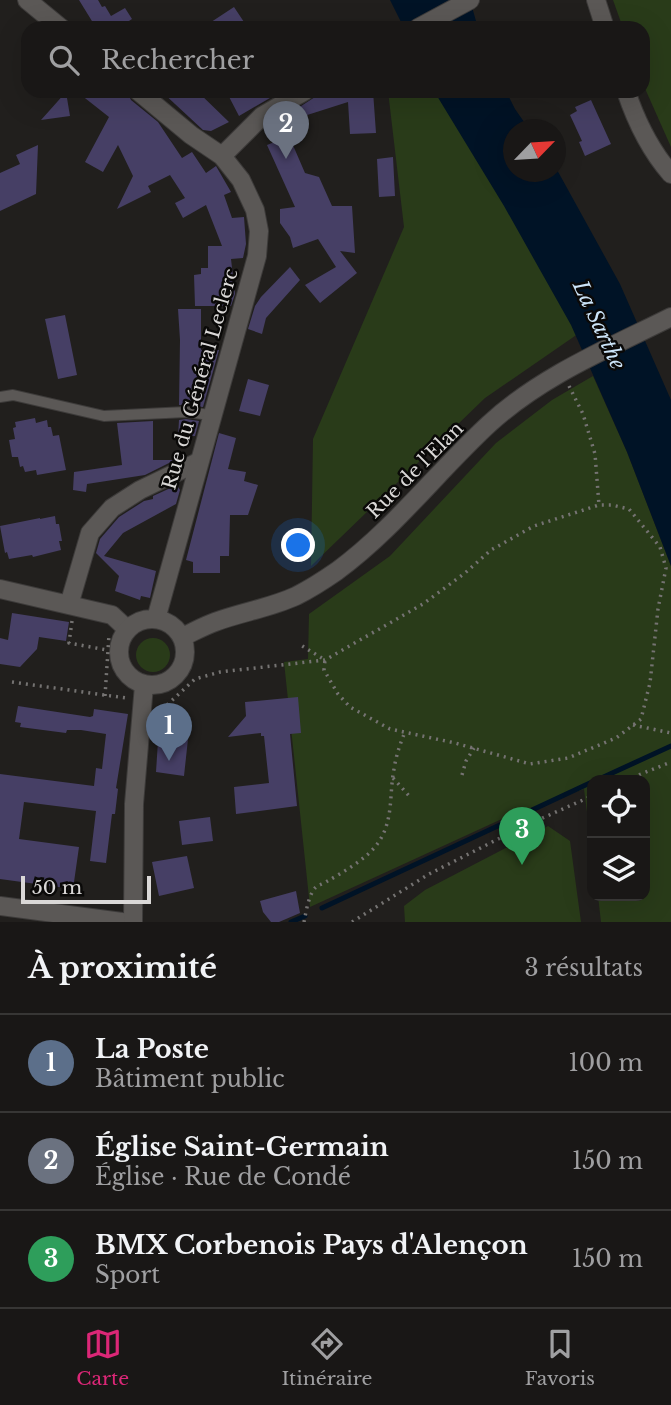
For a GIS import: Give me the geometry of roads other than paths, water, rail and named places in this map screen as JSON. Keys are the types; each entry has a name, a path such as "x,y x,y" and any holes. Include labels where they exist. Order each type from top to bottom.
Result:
{"street":[{"path":"27,0 52,21"},
{"path":"431,21 470,0"},
{"path":"596,0 603,21"},
{"name":"Rue du Général Leclerc","path":"146,98 191,135 222,156 241,180 255,210 259,230 257,256 156,619"},
{"path":"222,156 262,116 293,98"},
{"path":"628,98 635,117 660,162 671,174"},
{"name":"Rue de l'Elan","path":"182,637 216,621 296,596 334,572 385,530 490,423 521,399 671,317"},
{"path":"74,606 90,533 113,508 140,490 198,462"},
{"path":"0,589 112,615 122,624"},
{"path":"156,619 171,625 182,637 186,651 183,664 174,677 160,685 144,685 133,681 120,662 118,650 122,624 156,619"},
{"path":"133,922 134,804 144,685"},
{"path":"0,906 122,922"}],"lane":[{"path":"0,397 13,396 104,416 186,412 211,415"}],"water":[{"path":"390,0 470,0 476,21 400,21"},
{"name":"La Sarthe","path":"438,98 510,98 522,119 503,119 503,182 564,182 620,284 671,400 671,566 627,452 571,325 504,206"}],"waterway":[{"path":"608,775 671,746"},
{"path":"322,908 587,784"},
{"path":"291,922 305,916"}],"place":[{"name":"Église Saint-Germain","path":"286,159"},
{"name":"La Poste","path":"169,761"},
{"name":"BMX Corbenois Pays d'Alençon","path":"522,865"}]}
